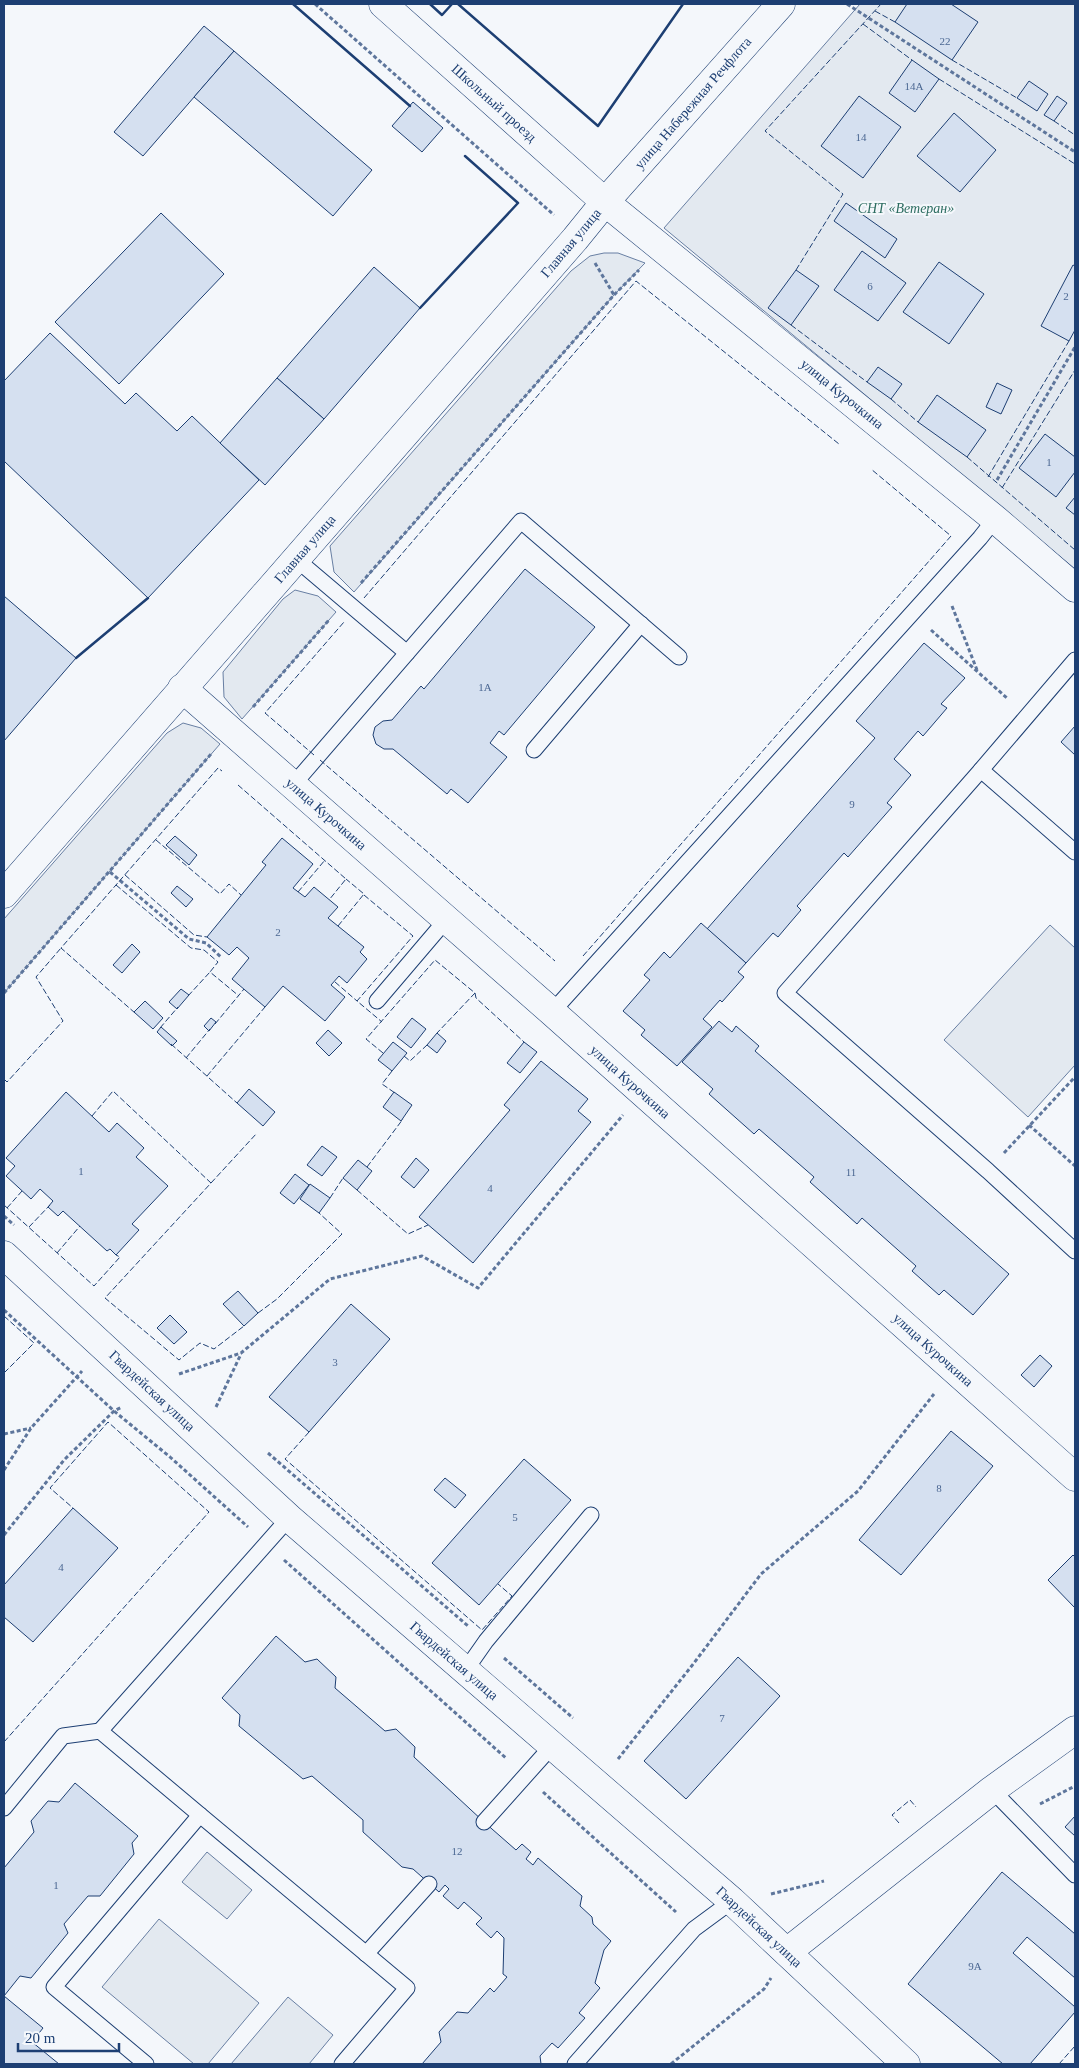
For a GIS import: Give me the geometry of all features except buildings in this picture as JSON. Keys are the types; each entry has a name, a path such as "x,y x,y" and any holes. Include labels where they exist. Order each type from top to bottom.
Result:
{"street":[{"name":"Школьный проезд","path":"383,4 605,202"},
{"name":"улица Набережная Речфлота","path":"605,202 781,4"},
{"name":"улица Курочкина","path":"605,202 995,519 1075,588"},
{"name":"Главная улица","path":"4,894 569,247 605,202"},
{"name":"улица Курочкина","path":"182,688 552,1012 1075,1477"},
{"name":"Гвардейская улица","path":"4,1255 290,1518 732,1901 906,2064"},
{"path":"787,1952 992,1790 1075,1730"}],"lane":[{"path":"552,1012 942,581 995,519"},
{"path":"294,785 521,521 679,657"},
{"path":"296,559 407,653"},
{"path":"534,750 641,624"},
{"path":"1075,660 785,993 988,1171 1075,1251"},
{"path":"981,770 1075,852"},
{"path":"377,1001 446,920"},
{"path":"465,1671 486,1641 591,1516"},
{"path":"4,1808 63,1736 100,1731 290,1518"},
{"path":"100,1731 407,1988 342,2064"},
{"path":"484,1822 552,1746"},
{"path":"992,1790 1075,1875"},
{"path":"146,2064 54,1987 200,1814"},
{"path":"366,1954 429,1884"},
{"path":"575,2064 694,1929 732,1901"}],"path":[{"path":"315,4 555,216"},
{"path":"847,4 1075,152"},
{"path":"249,712 614,295 644,264 659,244"},
{"path":"590,256 614,295"},
{"path":"995,519 996,483 1075,347"},
{"path":"942,581 977,671"},
{"path":"913,613 1027,717"},
{"path":"4,993 214,752"},
{"path":"110,872 189,939 206,944 222,958"},
{"path":"988,1171 1075,1077"},
{"path":"4,1535 64,1460 114,1411 152,1391 180,1373 241,1353 330,1279 422,1256 478,1288 628,1110"},
{"path":"1029,1125 1075,1166"},
{"path":"4,1216 18,1228"},
{"path":"4,1310 114,1411 170,1457 694,1929"},
{"path":"4,1470 32,1428 104,1346"},
{"path":"173,1367 186,1379"},
{"path":"618,1759 761,1574 858,1491 937,1391"},
{"path":"210,1402 216,1408"},
{"path":"4,1434 32,1428"},
{"path":"261,1447 486,1641 574,1720"},
{"path":"611,1752 625,1766"},
{"path":"1017,1816 1075,1786"},
{"path":"671,2064 764,1989 787,1952"}],"green space":[{"name":"СНТ «Ветеран»","path":"860,4 1075,4 1075,569 664,228"},
{"path":"618,253 645,263 614,295 354,592 334,572 330,546 571,271 590,256"},
{"path":"295,590 318,596 336,612 242,719 224,697 223,672 283,599"},
{"path":"183,723 201,728 220,744 4,993 4,919 167,733"},
{"path":"1050,925 1075,948 1075,1065 1028,1117 944,1040"},
{"path":"207,1852 252,1890 227,1919 182,1882"},
{"path":"159,1919 259,2003 208,2064 194,2064 102,1987"},
{"path":"288,1997 333,2035 309,2064 231,2064"}],"fence":[{"path":"796,270 843,194 765,131 881,4"},
{"path":"875,11 895,22"},
{"path":"863,24 912,60"},
{"path":"952,60 1017,98"},
{"path":"939,79 1075,164"},
{"path":"1054,121 1075,135"},
{"path":"364,598 636,281 839,444"},
{"path":"791,325 867,382"},
{"path":"988,477 1069,341"},
{"path":"1002,488 1075,370"},
{"path":"891,399 918,422"},
{"path":"967,457 1075,550"},
{"path":"583,956 951,536 871,469"},
{"path":"314,755 265,713 344,622"},
{"path":"320,760 555,961"},
{"path":"135,1013 61,948 218,768 222,771"},
{"path":"238,785 346,879 329,900"},
{"path":"156,840 220,894 229,884 241,895"},
{"path":"298,892 325,860"},
{"path":"125,875 194,935 207,937"},
{"path":"338,926 364,894 346,879"},
{"path":"116,885 191,948 204,950 218,962 210,972 239,996"},
{"path":"364,895 413,936 357,1001 382,1022"},
{"path":"4,1079 7,1082 63,1021 36,977 61,948"},
{"path":"383,1053 366,1039 435,960 475,993 437,1033"},
{"path":"188,996 210,972"},
{"path":"335,982 357,1001"},
{"path":"215,1024 244,989"},
{"path":"475,993 476,998 524,1042"},
{"path":"160,1028 178,1007"},
{"path":"207,1076 265,1007"},
{"path":"186,1058 210,1029"},
{"path":"171,1044 237,1103"},
{"path":"404,1056 410,1061 427,1045"},
{"path":"392,1071 382,1084 395,1093"},
{"path":"92,1116 113,1091 211,1183 105,1298 179,1360 200,1343 214,1349 244,1326"},
{"path":"367,1167 403,1119"},
{"path":"211,1183 257,1133"},
{"path":"330,1198 343,1178"},
{"path":"357,1190 408,1234 428,1225"},
{"path":"7,1208 22,1191"},
{"path":"4,1205 94,1286 120,1257 116,1255"},
{"path":"29,1227 50,1205"},
{"path":"258,1313 277,1299 342,1234 319,1213"},
{"path":"57,1253 80,1226"},
{"path":"4,1316 34,1343 4,1373"},
{"path":"4,1742 209,1512 108,1422 50,1488 73,1508"},
{"path":"309,1432 285,1459 482,1630 512,1596 498,1584"},
{"path":"899,1823 892,1815 910,1800 916,1807"},
{"path":"1059,2064 1075,2046"}],"wall":[{"path":"293,4 410,106"},
{"path":"430,4 442,15 452,4"},
{"path":"458,4 598,126 683,4"},
{"path":"420,308 518,203 465,156"},
{"path":"76,658 148,598"}]}
